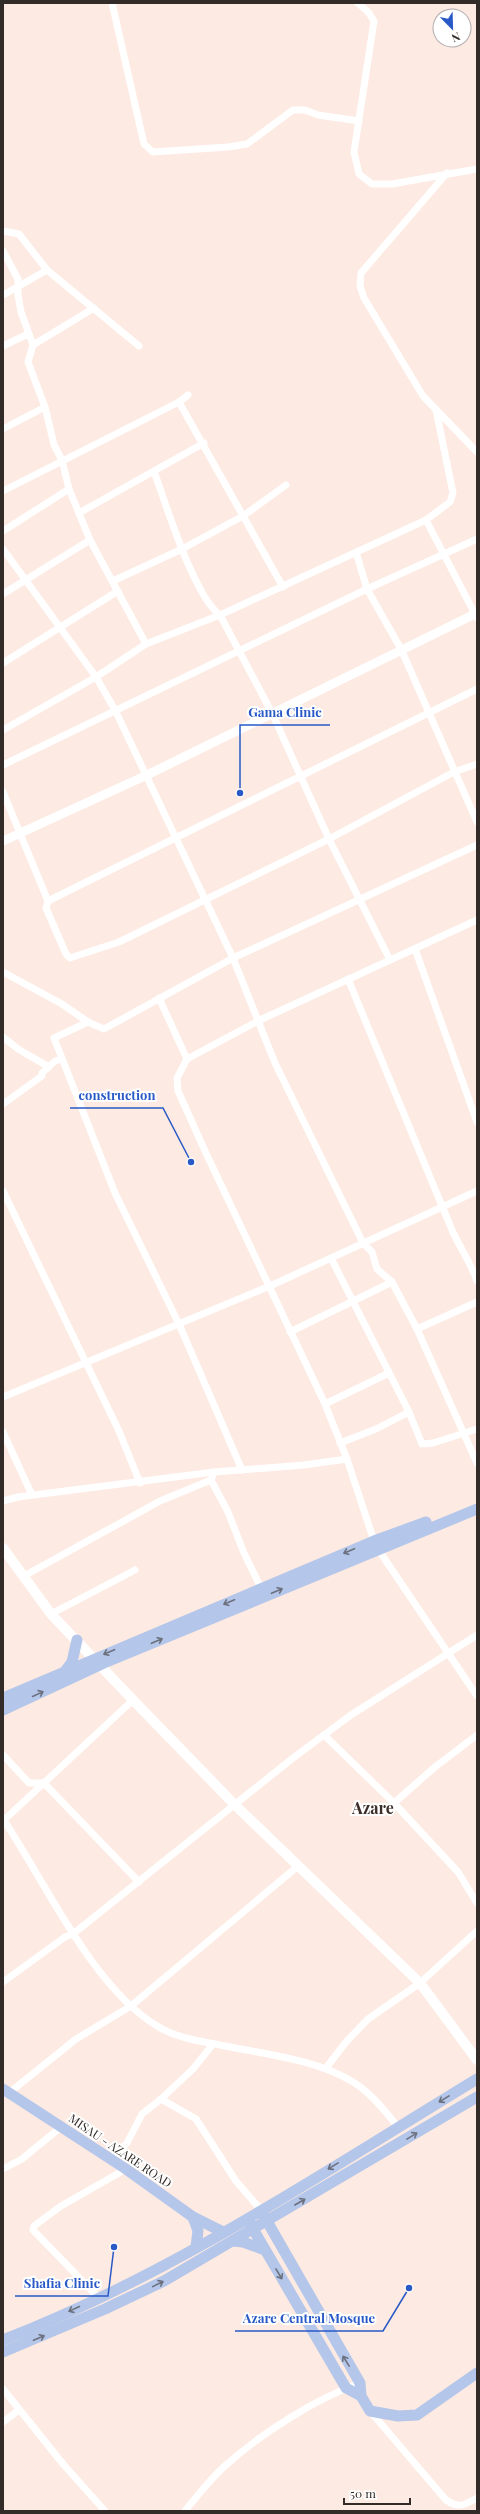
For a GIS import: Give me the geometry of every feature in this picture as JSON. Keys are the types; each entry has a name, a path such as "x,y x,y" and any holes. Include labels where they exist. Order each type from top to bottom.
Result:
{"main road":[{"path":"3,1698 66,1670 97,1662 477,1503"},
{"path":"3,1710 97,1662 261,1588 477,1509"},
{"path":"3,1548 52,1614 133,1700 235,1806 420,1983 477,2060"},
{"path":"66,1670 72,1662 77,1640"},
{"path":"3,2340 98,2298 196,2247 247,2218 477,2079"},
{"name":"MISAU - AZARE ROAD","path":"6,2091 126,2169 193,2217 223,2232"},
{"path":"3,2352 131,2297 266,2222 477,2097"},
{"path":"260,2210 360,2383 362,2396 370,2410 398,2416 417,2415 477,2373"},
{"path":"193,2217 198,2231 196,2247"},
{"path":"247,2218 346,2388 362,2396"},
{"path":"232,2241 243,2242 265,2250"}],"street":[{"path":"112,3 144,144 153,152 228,147 247,144 293,110 305,110 318,115 359,121"},
{"path":"358,3 369,13 374,21 354,152 359,174 372,184 392,184 447,173 477,169"},
{"path":"447,173 361,273 360,286 364,298 417,387 436,410 477,452"},
{"path":"3,231 19,234 47,270 139,346"},
{"path":"3,251 18,279 20,286 18,295 32,344 28,362 46,407 54,445 62,460 69,489 90,540 146,644"},
{"path":"3,295 47,270"},
{"path":"32,344 94,308"},
{"path":"3,346 28,334"},
{"path":"3,491 178,402 188,394"},
{"path":"178,402 204,444 283,586"},
{"path":"3,429 46,407"},
{"path":"3,729 96,677 146,644 220,615 426,520 450,502 454,493 436,410"},
{"path":"79,514 204,444"},
{"path":"154,471 182,549 213,610 220,615 272,713 329,839 390,960"},
{"path":"113,581 182,549 243,516 286,485"},
{"path":"3,531 69,489"},
{"path":"3,841 147,775 401,649 476,615 443,555 426,520"},
{"path":"3,765 367,589 477,539"},
{"path":"3,594 90,540"},
{"path":"3,549 58,628 96,677 116,710 233,958 260,1020 275,1062 363,1243 372,1252 377,1269 392,1282 417,1329 465,1433 477,1463"},
{"path":"356,552 367,589 401,649 477,822"},
{"path":"3,663 118,591"},
{"path":"48,900 477,689"},
{"path":"3,792 19,834 48,900 46,908 66,954 70,958 119,942 329,839 454,772 477,764"},
{"path":"3,972 62,1004 88,1022 104,1029 233,958 477,845"},
{"path":"477,920 260,1020 187,1059 177,1078 178,1091 324,1404 347,1458 376,1545 477,1696"},
{"path":"415,949 477,1122"},
{"path":"348,979 444,1206 457,1242 470,1261 477,1281"},
{"path":"159,998 187,1059"},
{"path":"88,1022 54,1038 115,1194 179,1324 242,1470"},
{"path":"3,1037 18,1049 49,1067"},
{"path":"3,1104 42,1076 42,1073 49,1067 62,1059"},
{"path":"3,1191 119,1431 140,1483"},
{"path":"3,1397 86,1364 270,1286 477,1191"},
{"path":"331,1258 409,1412 422,1444 433,1443 477,1429"},
{"path":"290,1332 354,1302 392,1282"},
{"path":"417,1329 477,1302"},
{"path":"324,1404 389,1372"},
{"path":"340,1443 376,1429 409,1412"},
{"path":"3,1432 32,1495"},
{"path":"3,1501 32,1495 140,1483 214,1472 304,1465 347,1458"},
{"path":"24,1576 160,1501 210,1480 214,1472"},
{"path":"210,1480 228,1512 247,1560 261,1588"},
{"path":"52,1614 135,1570"},
{"path":"3,1982 65,1937 73,1934 351,1715 477,1635"},
{"path":"133,1700 3,1820 73,1934 103,1974 131,2006 156,2026 174,2035 326,2068 366,2092 398,2126"},
{"path":"324,1735 394,1803 458,1872 477,1903"},
{"path":"394,1803 435,1767 477,1735"},
{"path":"3,1755 29,1783 44,1783 139,1882"},
{"path":"6,2091 76,2039 131,2006 298,1866"},
{"path":"326,2068 346,2042 368,2019 420,1983 477,1931"},
{"path":"110,2159 127,2142 142,2114 161,2099 200,2062 213,2044"},
{"path":"161,2099 196,2119 236,2181 260,2210"},
{"path":"3,2170 22,2160 61,2127"},
{"path":"98,2298 33,2230 34,2226 61,2206 126,2169"},
{"path":"185,2511 209,2483 246,2449 313,2405 346,2388 360,2383"},
{"path":"3,2389 105,2511"},
{"path":"3,2422 19,2410"},
{"path":"370,2410 455,2509 477,2498"}],"place":[{"name":"Gama Clinic","path":"240,793"},
{"name":"construction","path":"191,1162"},
{"name":"Shafia Clinic","path":"114,2247"},
{"name":"Azare Central Mosque","path":"409,2288"}],"district":[{"name":"Azare","path":"373,1808"}]}
